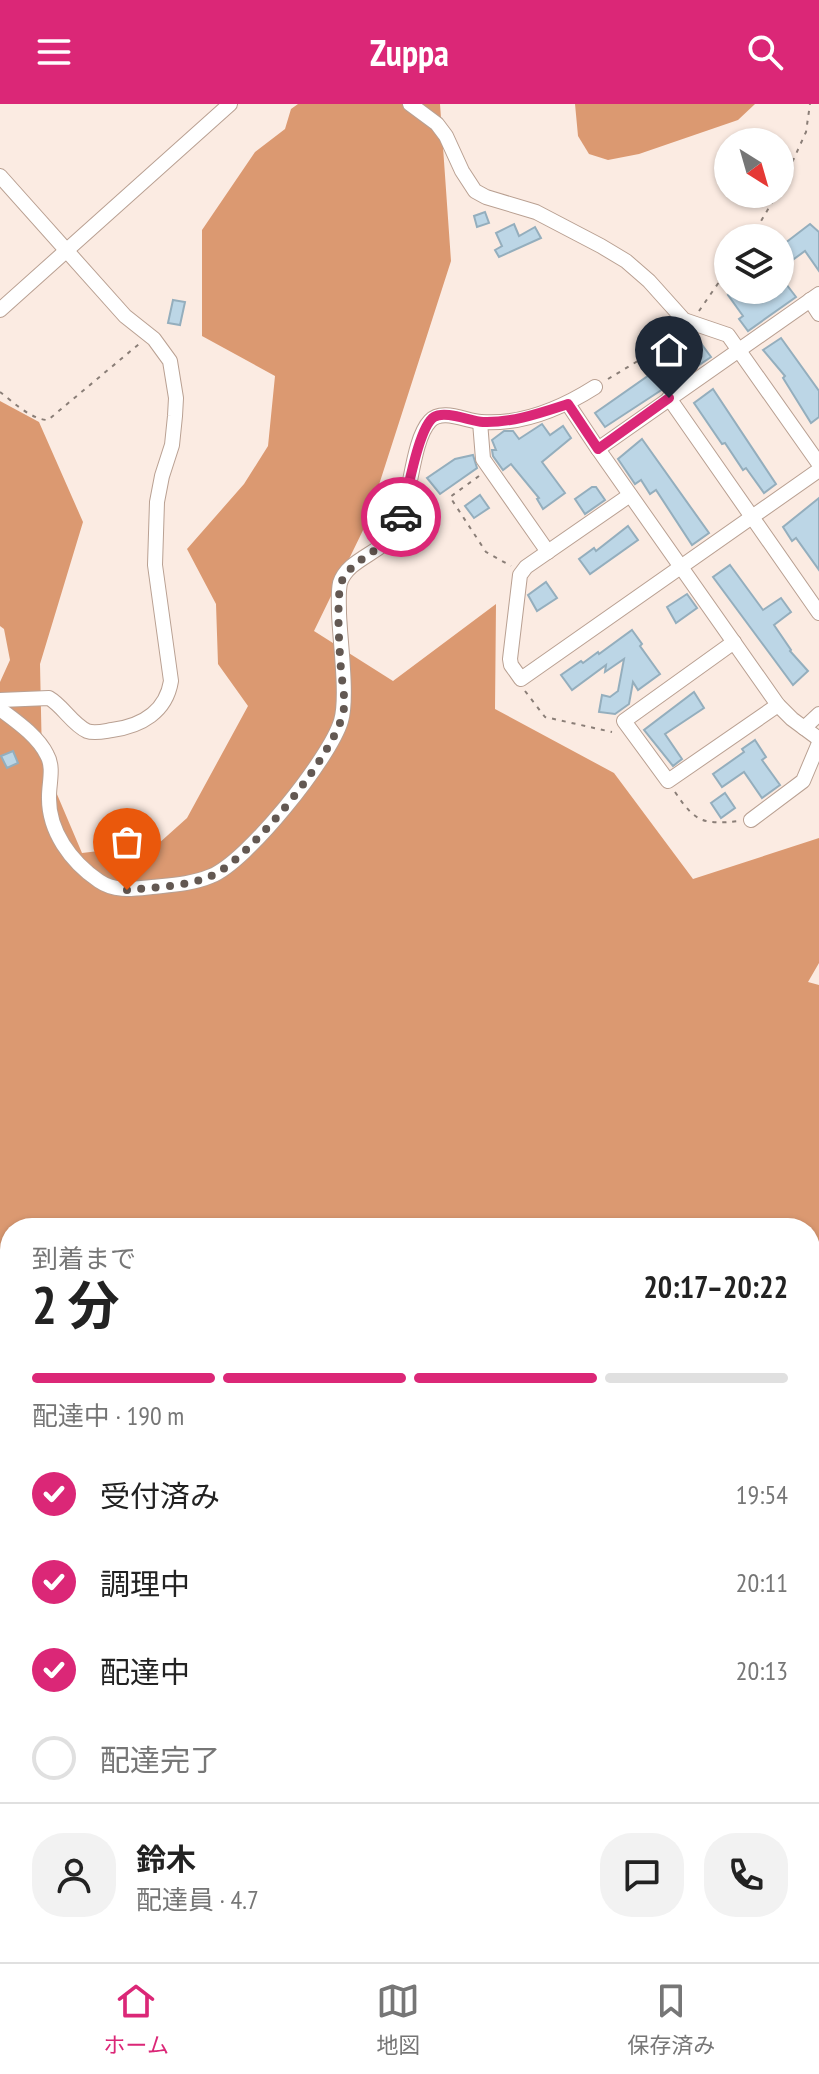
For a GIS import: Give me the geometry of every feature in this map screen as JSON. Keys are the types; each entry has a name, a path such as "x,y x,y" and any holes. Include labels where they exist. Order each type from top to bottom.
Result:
{"street":[{"path":"0,310 230,104"},
{"path":"410,104 437,124 446,136 475,191 547,217 601,246 626,261 649,281 684,320 728,335 819,467 521,679 510,659 520,575 630,495"},
{"path":"0,176 125,316 154,339 170,361 176,398 172,445 157,502 155,565 171,674 170,690 160,707 137,725 92,733 77,724 49,698 0,700"},
{"path":"598,449 814,297 819,314"},
{"path":"0,709 38,742 49,757 52,822 64,847 100,882 127,890 165,886 210,877 227,868 295,796 336,736 344,707 340,585 358,562 382,547 399,525 426,425 441,414 480,422 519,419 568,404 595,387"},
{"path":"669,398 819,613"},
{"path":"568,404 778,705 819,741 803,781 751,820"},
{"path":"480,422 482,456 548,552"},
{"path":"734,642 624,721 668,781 778,705"},
{"path":"804,728 819,714"}],"path":[{"path":"794,158 806,132 810,104"},
{"path":"595,387 679,337 714,289"},
{"path":"0,392 33,416 42,421 48,420 141,343 154,339"},
{"path":"489,468 450,497 486,552 508,562 520,575"},
{"path":"521,679 521,686 545,717 617,733 633,733"},
{"path":"668,781 688,811 699,820 712,823 751,820"}],"shaded area":[{"path":"298,104 440,104 451,261 367,522 314,631 393,681 496,604 495,709 614,773 693,879 819,838 819,963 808,982 819,985 819,1218 0,1218 0,682 10,660 4,629 0,626 0,401 39,422 83,522 40,664 42,759 82,853 158,844 187,818 248,706 218,664 216,604 187,549 244,484 268,446 275,376 202,336 202,230 255,152 285,129 291,109"},
{"path":"575,104 755,104 738,120 639,154 608,160 589,154 578,136"}],"building":[{"path":"485,212 489,223 477,227 474,216"},
{"path":"514,224 519,236 535,227 541,238 499,257 495,250 502,246 496,233"},
{"path":"810,224 819,232 819,271 805,251 794,259 794,236"},
{"path":"173,300 185,302 180,325 168,323"},
{"path":"734,304 786,304 748,331 739,319 743,316"},
{"path":"781,338 819,391 819,417 811,423 783,378 785,376 763,350"},
{"path":"700,342 711,357 693,369 683,354"},
{"path":"655,371 666,387 605,427 595,413"},
{"path":"713,389 776,484 764,493 746,468 743,470 725,443 722,444 694,403"},
{"path":"542,424 550,435 563,426 571,438 542,462 565,493 543,509 539,498 511,464 503,470 492,450 496,450 492,440 504,431 513,431 519,439"},
{"path":"642,439 709,533 692,545 656,490 650,494 641,480 635,484 618,459"},
{"path":"473,455 477,468 440,494 427,478 455,459"},
{"path":"596,487 605,500 585,514 575,499"},
{"path":"480,495 489,508 474,518 465,506"},
{"path":"819,498 819,570 796,538 792,541 783,527"},
{"path":"628,526 638,540 590,574 579,559 594,548 596,551"},
{"path":"730,565 763,610 781,598 791,612 774,625 790,651 808,671 793,685 713,577"},
{"path":"546,582 557,598 537,611 528,595"},
{"path":"687,594 697,608 676,623 667,607"},
{"path":"632,630 660,674 638,690 633,682 629,704 615,714 599,712 602,695 610,697 618,691 624,659 605,672 606,665 572,690 561,675 581,661 583,663 599,654"},
{"path":"694,692 704,708 665,734 682,759 673,766 644,730"},
{"path":"755,740 766,757 762,760 780,785 762,798 744,772 722,787 713,774 744,752 742,749"},
{"path":"13,751 18,763 7,768 1,756"},
{"path":"725,793 735,808 721,818 711,803"}],"way so far":[{"path":"127,890 178,885 210,877 227,868 295,796 336,736 344,707 340,585 358,562 389,541 401,517"}],"route":[{"path":"401,517 426,425 433,417 441,414 480,422 498,422 568,404 598,449 669,398"}]}
